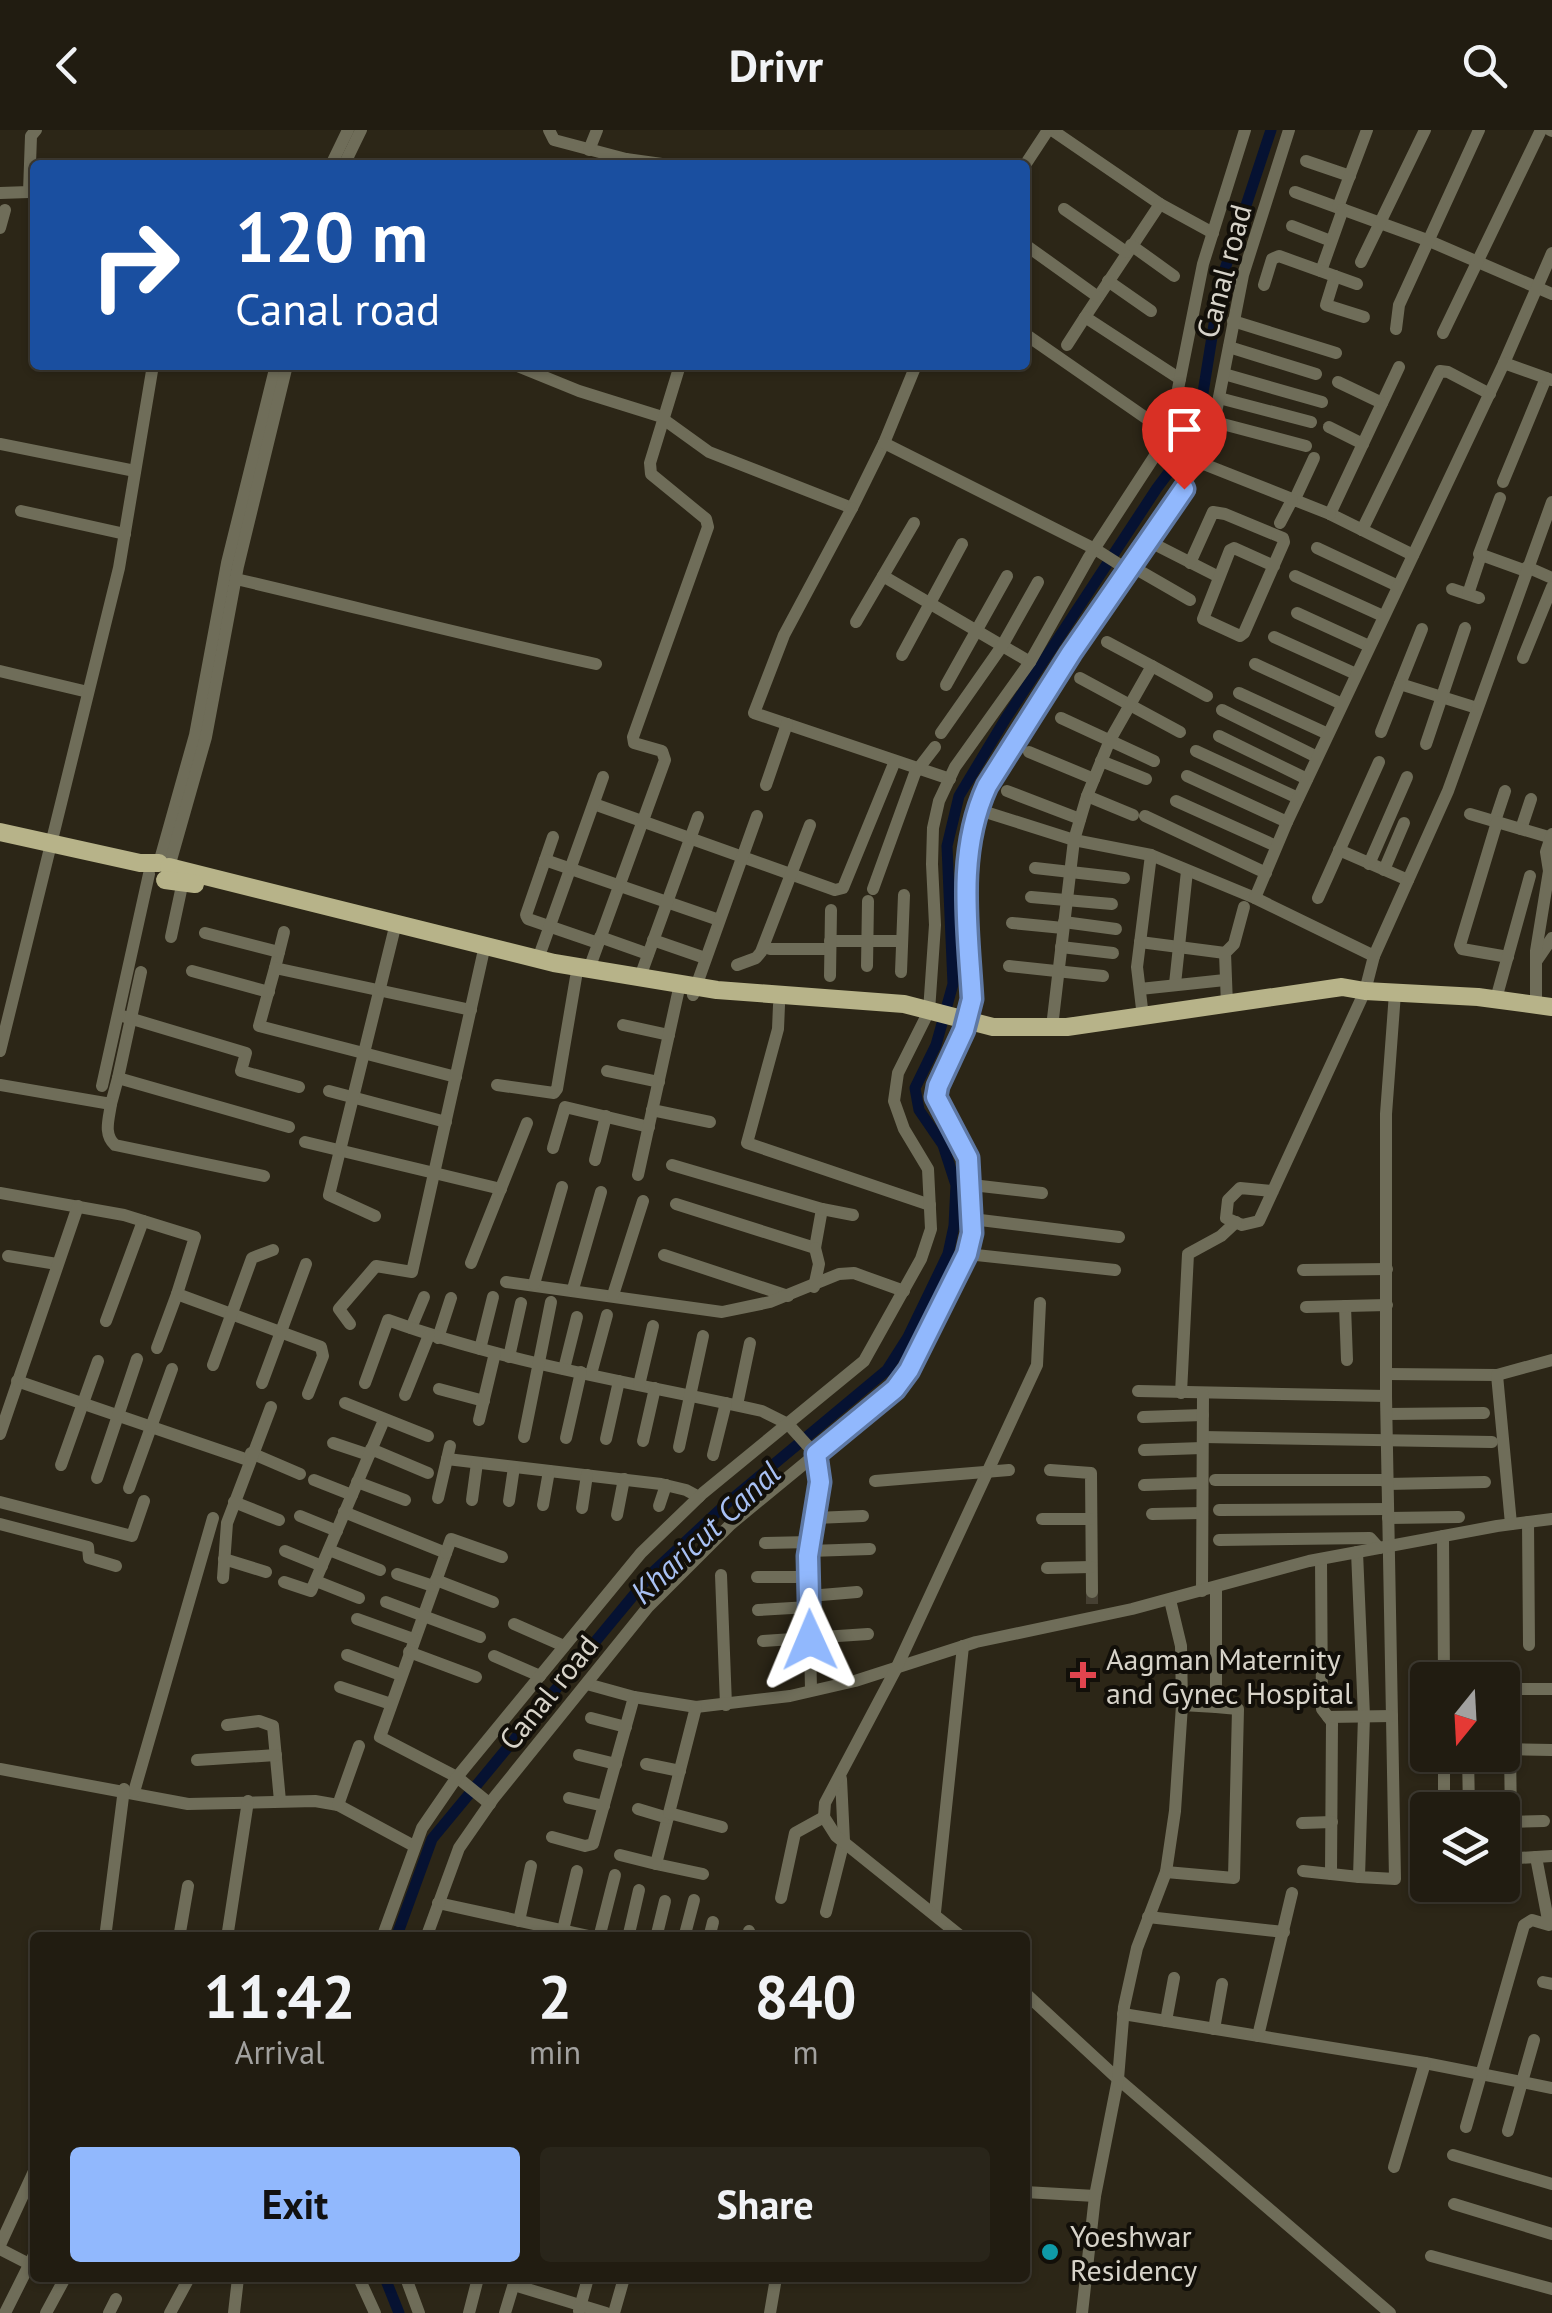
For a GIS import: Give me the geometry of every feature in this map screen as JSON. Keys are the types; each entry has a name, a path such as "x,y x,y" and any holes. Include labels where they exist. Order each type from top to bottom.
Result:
{"main road":[{"path":"0,836 538,959 583,973 640,977 686,990 829,986 904,1004 995,1038 1068,1038 1365,992"},
{"path":"395,927 483,954 686,990 779,1005 928,1014"},
{"path":"963,1025 1052,1027 1342,987 1544,1005"}],"street":[{"path":"30,160 31,136 36,130"},
{"path":"333,160 348,130"},
{"path":"346,160 360,130"},
{"path":"549,130 554,140 618,160"},
{"path":"589,150 597,130"},
{"path":"1029,160 1050,130 1160,204 1213,232"},
{"path":"384,1932 422,1828 628,1566 699,1497 864,1361 904,1291 928,1240 930,1205 928,1169 904,1129 894,1101 898,1074 928,1014 935,925 934,828 939,801 1030,662 1095,549 1169,434 1203,264 1246,130"},
{"name":"Canal road","path":"428,1932 458,1848 487,1802 671,1581 731,1524 895,1389 909,1370 967,1254 972,1185 963,1145 936,1097 972,999 966,860 976,809 1071,653 1201,463 1214,422 1243,274 1289,130"},
{"path":"1361,262 1425,130"},
{"path":"1396,330 1400,305 1479,130"},
{"path":"1443,333 1541,130"},
{"path":"1321,271 1362,132"},
{"path":"1306,161 1350,176"},
{"path":"0,193 29,192 30,164"},
{"path":"1294,192 1427,240 1552,294"},
{"path":"1066,346 1160,204"},
{"path":"1064,209 1174,276"},
{"path":"0,228 5,210"},
{"path":"1292,226 1332,240"},
{"path":"1030,249 1098,297"},
{"path":"1227,1004 1225,953 1234,944 1552,253"},
{"path":"1264,285 1275,256 1357,284"},
{"path":"1335,276 1326,305 1364,318"},
{"path":"1108,281 1152,311"},
{"path":"1086,317 1180,379"},
{"path":"1234,321 1336,354"},
{"path":"1030,337 1169,434"},
{"path":"1229,347 1316,374"},
{"path":"1503,482 1549,380 1504,363"},
{"path":"1330,514 1399,367"},
{"path":"0,1051 53,848 58,809 125,534 152,370"},
{"path":"171,937 163,874 206,738 278,370"},
{"path":"264,1176 115,1145 107,1129 125,1017 195,734 227,564 278,370"},
{"path":"540,370 663,419 709,452 852,508"},
{"path":"497,1085 537,1093 557,1090 583,973 599,940 666,756 634,743 633,737 708,527 706,519 652,474 650,463 678,370"},
{"path":"914,370 884,443 784,635 754,714 950,779"},
{"path":"1362,530 1440,371 1490,394"},
{"path":"1224,374 1322,402"},
{"path":"1338,382 1382,403"},
{"path":"1219,398 1312,422"},
{"path":"1214,422 1310,452 1293,500 1280,523"},
{"path":"1330,427 1363,444"},
{"path":"884,443 1190,600"},
{"path":"0,444 134,471"},
{"path":"1201,463 1330,514 1413,555"},
{"path":"1452,589 1473,596 1482,556 1479,553 1500,498"},
{"path":"1274,1190 1240,1188 1228,1200 1226,1218 1242,1225 1259,1221 1274,1190 1365,992 1374,956 1448,791 1552,502"},
{"path":"21,511 125,534"},
{"path":"1190,562 1210,514 1216,512 1283,538 1274,566 1240,636 1203,619 1233,548 1274,566"},
{"path":"856,622 914,523"},
{"path":"1148,540 1219,578"},
{"path":"902,655 962,544"},
{"path":"1317,548 1398,586"},
{"path":"1482,556 1551,578 1523,658"},
{"path":"883,576 1030,662"},
{"path":"946,684 1007,576"},
{"path":"1295,576 1383,616"},
{"path":"236,578 401,618 434,630 596,664"},
{"path":"942,733 1002,646 1038,582"},
{"path":"1297,612 1369,646"},
{"path":"1426,744 1465,628"},
{"path":"1380,732 1422,629"},
{"path":"1274,637 1356,674"},
{"path":"1107,642 1206,696"},
{"path":"1256,664 1342,704"},
{"path":"1052,1027 1074,840 1110,740 1152,666"},
{"path":"0,670 88,692"},
{"path":"1080,678 1180,732"},
{"path":"1400,684 1477,708"},
{"path":"1239,693 1328,734"},
{"path":"1222,710 1317,757"},
{"path":"1061,718 1154,762"},
{"path":"766,784 787,724"},
{"path":"1220,736 1307,780"},
{"path":"866,966 870,895 918,768 935,748"},
{"path":"1196,751 1298,798"},
{"path":"1029,752 1094,780"},
{"path":"1101,761 1146,779"},
{"path":"594,804 824,888 843,888 896,762"},
{"path":"1318,898 1379,762"},
{"path":"1186,776 1287,822"},
{"path":"538,959 603,777"},
{"path":"1369,864 1407,777"},
{"path":"1008,791 1080,819"},
{"path":"1505,792 1460,945 1462,949 1508,956"},
{"path":"1087,796 1266,872"},
{"path":"1521,829 1531,799"},
{"path":"1176,801 1276,846"},
{"path":"976,809 1074,840 1151,855 1374,956"},
{"path":"1470,814 1552,836 1546,852 1550,869 1539,920 1536,962 1544,1005"},
{"path":"638,1175 669,1035 686,990 705,958 757,816"},
{"path":"640,977 698,818"},
{"path":"1384,870 1404,823"},
{"path":"738,965 759,956 810,825"},
{"path":"553,837 526,915 528,919 599,940 705,958"},
{"path":"1340,850 1408,880"},
{"path":"1143,1017 1137,967 1151,855"},
{"path":"545,860 719,920"},
{"path":"1035,868 1124,878"},
{"path":"1176,984 1187,872"},
{"path":"1496,999 1530,876"},
{"path":"901,972 904,894"},
{"path":"1031,896 1112,904"},
{"path":"829,986 831,910"},
{"path":"1012,923 1116,929"},
{"path":"375,1216 329,1196 395,927"},
{"path":"284,932 259,1026 456,1077"},
{"path":"204,933 279,952"},
{"path":"1536,962 1552,938"},
{"path":"770,949 902,940"},
{"path":"1140,942 1225,953"},
{"path":"1061,947 1113,953"},
{"path":"350,1324 339,1309 376,1266 412,1272 483,954"},
{"path":"1009,966 1103,976"},
{"path":"275,968 471,1010"},
{"path":"192,971 268,992"},
{"path":"102,1086 142,972"},
{"path":"1140,989 1225,980"},
{"path":"1302,1871 1395,1879 1383,1547 1388,1514 1386,1114 1395,993"},
{"path":"779,1005 778,1029 747,1143 930,1205"},
{"path":"125,1017 246,1053 241,1071 300,1087"},
{"path":"623,1025 669,1035"},
{"path":"607,1072 658,1082"},
{"path":"118,1078 290,1127"},
{"path":"0,1084 111,1104"},
{"path":"329,1091 446,1122"},
{"path":"553,1148 566,1106 648,1126"},
{"path":"652,1110 710,1122"},
{"path":"595,1160 606,1116"},
{"path":"471,1263 528,1123"},
{"path":"305,1142 502,1188"},
{"path":"672,1165 853,1215"},
{"path":"972,1185 1042,1192"},
{"path":"534,1284 562,1186"},
{"path":"573,1290 602,1192"},
{"path":"0,1193 78,1206 195,1237 157,1348"},
{"path":"613,1296 643,1201"},
{"path":"676,1204 815,1248"},
{"path":"0,1434 78,1206"},
{"path":"814,1287 822,1209"},
{"path":"972,1219 1119,1237"},
{"path":"106,1321 142,1221"},
{"path":"1181,1393 1188,1254 1221,1236 1236,1222"},
{"path":"213,1365 252,1258 273,1250"},
{"path":"967,1254 1114,1270"},
{"path":"664,1255 788,1296"},
{"path":"8,1256 57,1264"},
{"path":"262,1383 306,1264"},
{"path":"1303,1270 1387,1269"},
{"path":"506,1282 722,1312 788,1296 839,1274 854,1273 904,1291"},
{"path":"177,1294 321,1347 323,1356 308,1394"},
{"path":"480,1349 493,1297"},
{"path":"411,1328 424,1298"},
{"path":"405,1395 451,1298"},
{"path":"524,1437 551,1302"},
{"path":"479,1420 522,1303"},
{"path":"957,1932 836,1836 824,1817 825,1803 896,1669 1038,1366 1040,1304"},
{"path":"1306,1308 1387,1305"},
{"path":"1345,1306 1348,1360"},
{"path":"566,1438 606,1315"},
{"path":"564,1369 577,1317"},
{"path":"365,1383 388,1320 502,1355 762,1410 788,1424 814,1453 820,1482 810,1547 811,1690"},
{"path":"639,1385 653,1326"},
{"path":"679,1447 703,1336"},
{"path":"713,1455 750,1343"},
{"path":"96,1478 137,1358"},
{"path":"1387,1374 1497,1375 1552,1360"},
{"path":"62,1466 98,1361"},
{"path":"129,1488 172,1369"},
{"path":"1497,1375 1511,1524"},
{"path":"17,1381 300,1474"},
{"path":"606,1439 619,1381"},
{"path":"439,1388 484,1401"},
{"path":"644,1441 656,1388"},
{"path":"1138,1391 1386,1396"},
{"path":"1203,1394 1202,1443 1209,1481 1202,1512 1216,1707"},
{"path":"345,1403 428,1436"},
{"path":"223,1578 227,1523 272,1407"},
{"path":"1387,1414 1484,1413"},
{"path":"1143,1417 1203,1415"},
{"path":"284,1582 311,1591 384,1420"},
{"path":"1144,1450 1202,1443 1492,1442"},
{"path":"333,1443 428,1473"},
{"path":"438,1498 448,1452 477,1462 666,1484 699,1497"},
{"path":"472,1500 477,1462"},
{"path":"509,1501 514,1467"},
{"path":"875,1481 1009,1470"},
{"path":"1050,1470 1091,1472 1092,1592"},
{"path":"543,1504 550,1471"},
{"path":"582,1508 587,1475"},
{"path":"314,1480 405,1500"},
{"path":"618,1515 624,1480"},
{"path":"1144,1485 1209,1481 1485,1482"},
{"path":"659,1506 666,1484"},
{"path":"0,1502 132,1536 144,1500"},
{"path":"234,1502 279,1520"},
{"path":"1219,1510 1459,1517"},
{"path":"344,1512 446,1553"},
{"path":"1152,1514 1202,1512"},
{"path":"300,1516 336,1530"},
{"path":"815,1518 863,1516"},
{"path":"106,1932 129,1791 213,1518"},
{"path":"1042,1519 1090,1518"},
{"path":"587,1684 634,1697 696,1707 790,1696 896,1669 963,1646 1092,1613 1170,1600 1320,1559 1552,1519"},
{"path":"1528,1522 1529,1645"},
{"path":"0,1524 88,1546 88,1558 116,1566"},
{"path":"1443,1536 1444,1662"},
{"path":"1219,1540 1370,1538 1383,1547"},
{"path":"487,1802 459,1780 380,1738 451,1539 502,1556"},
{"path":"764,1543 870,1549"},
{"path":"329,1550 380,1570"},
{"path":"285,1551 322,1566"},
{"path":"1356,1552 1364,1716 1359,1878"},
{"path":"1320,1559 1322,1709 1332,1722 1332,1874"},
{"path":"224,1560 266,1572"},
{"path":"1046,1568 1091,1567"},
{"path":"397,1574 492,1602"},
{"path":"722,1575 726,1704"},
{"path":"758,1578 809,1577"},
{"path":"316,1581 359,1598"},
{"path":"758,1610 857,1592"},
{"path":"1082,2313 1095,2196 1118,2079 1123,2014 1137,1948 1166,1872 1175,1812 1182,1705 1181,1646 1170,1600"},
{"path":"386,1602 480,1637"},
{"path":"356,1619 476,1677"},
{"path":"514,1624 564,1646"},
{"path":"763,1641 868,1634"},
{"path":"935,1912 963,1646"},
{"path":"347,1656 401,1675"},
{"path":"494,1656 540,1676"},
{"path":"340,1688 391,1704"},
{"path":"1520,1689 1552,1689"},
{"path":"552,1837 585,1846 593,1844 634,1697"},
{"path":"1166,1872 1234,1878 1238,1709 1182,1705"},
{"path":"656,1864 696,1707"},
{"path":"1328,1717 1392,1716"},
{"path":"590,1718 626,1726"},
{"path":"227,1725 268,1722 273,1726 280,1801"},
{"path":"338,1806 359,1746"},
{"path":"1520,1749 1552,1750"},
{"path":"197,1760 276,1755"},
{"path":"579,1755 616,1764"},
{"path":"646,1764 680,1771"},
{"path":"0,1768 188,1804 280,1801 338,1806 414,1846"},
{"path":"826,1912 844,1841 841,1779"},
{"path":"569,1798 604,1806"},
{"path":"229,1932 248,1801"},
{"path":"638,1809 722,1827"},
{"path":"781,1898 795,1834 824,1817"},
{"path":"1302,1823 1332,1822"},
{"path":"1520,1822 1544,1822"},
{"path":"620,1855 703,1874"},
{"path":"1520,1857 1552,1856"},
{"path":"1466,2126 1524,1925 1532,1920 1550,1925 1536,1857"},
{"path":"519,1921 532,1866"},
{"path":"563,1930 577,1870"},
{"path":"600,1932 614,1875"},
{"path":"180,1932 188,1886"},
{"path":"629,1932 639,1890"},
{"path":"1258,2036 1292,1892"},
{"path":"657,1932 665,1900"},
{"path":"686,1932 694,1900"},
{"path":"438,1903 572,1932"},
{"path":"1148,1918 1284,1932"},
{"path":"710,1932 713,1922"},
{"path":"1166,2021 1174,1978"},
{"path":"1214,2029 1222,1984"},
{"path":"1030,1999 1390,2313"},
{"path":"1123,2014 1426,2063 1552,2088"},
{"path":"1508,2132 1534,2040"},
{"path":"1394,2167 1426,2063"},
{"path":"1454,2154 1552,2184"},
{"path":"30,2179 0,2247 30,2260"},
{"path":"1030,2192 1095,2196"},
{"path":"1454,2204 1552,2234"},
{"path":"1431,2256 1552,2288"},
{"path":"6,2313 30,2267"},
{"path":"46,2313 59,2282"},
{"path":"170,2313 187,2282"},
{"path":"234,2313 238,2282"},
{"path":"361,2282 375,2313"},
{"path":"408,2282 420,2313"},
{"path":"468,2313 477,2282"},
{"path":"505,2313 515,2282"},
{"path":"517,2282 579,2309 606,2313"},
{"path":"579,2309 587,2282"},
{"path":"614,2313 623,2282"},
{"path":"770,2313 775,2282"},
{"path":"109,2313 116,2299"}],"waterway":[{"name":"Kharicut Canal","path":"398,1932 432,1839 652,1573 726,1504 887,1370 908,1337 948,1254 954,1226 956,1185 943,1145 919,1110 915,1088 936,1045 953,984 947,846 959,796 1157,488 1196,436 1221,281 1271,130"},
{"name":"Kharicut Canal","path":"387,2282 399,2313"}],"tunnel":[{"path":"1092,1592 1092,1607"}],"place":[{"name":"Aagman Maternity and Gynec Hospital","path":"1083,1675"},
{"name":"Yoeshwar Residency","path":"1050,2252"}],"route":[{"path":"810,1640 808,1556 820,1482 816,1454 895,1389 909,1370 959,1276 972,1233 968,1158 936,1097 968,1020 972,999 966,860 976,809 1071,653 1184,489"}]}
